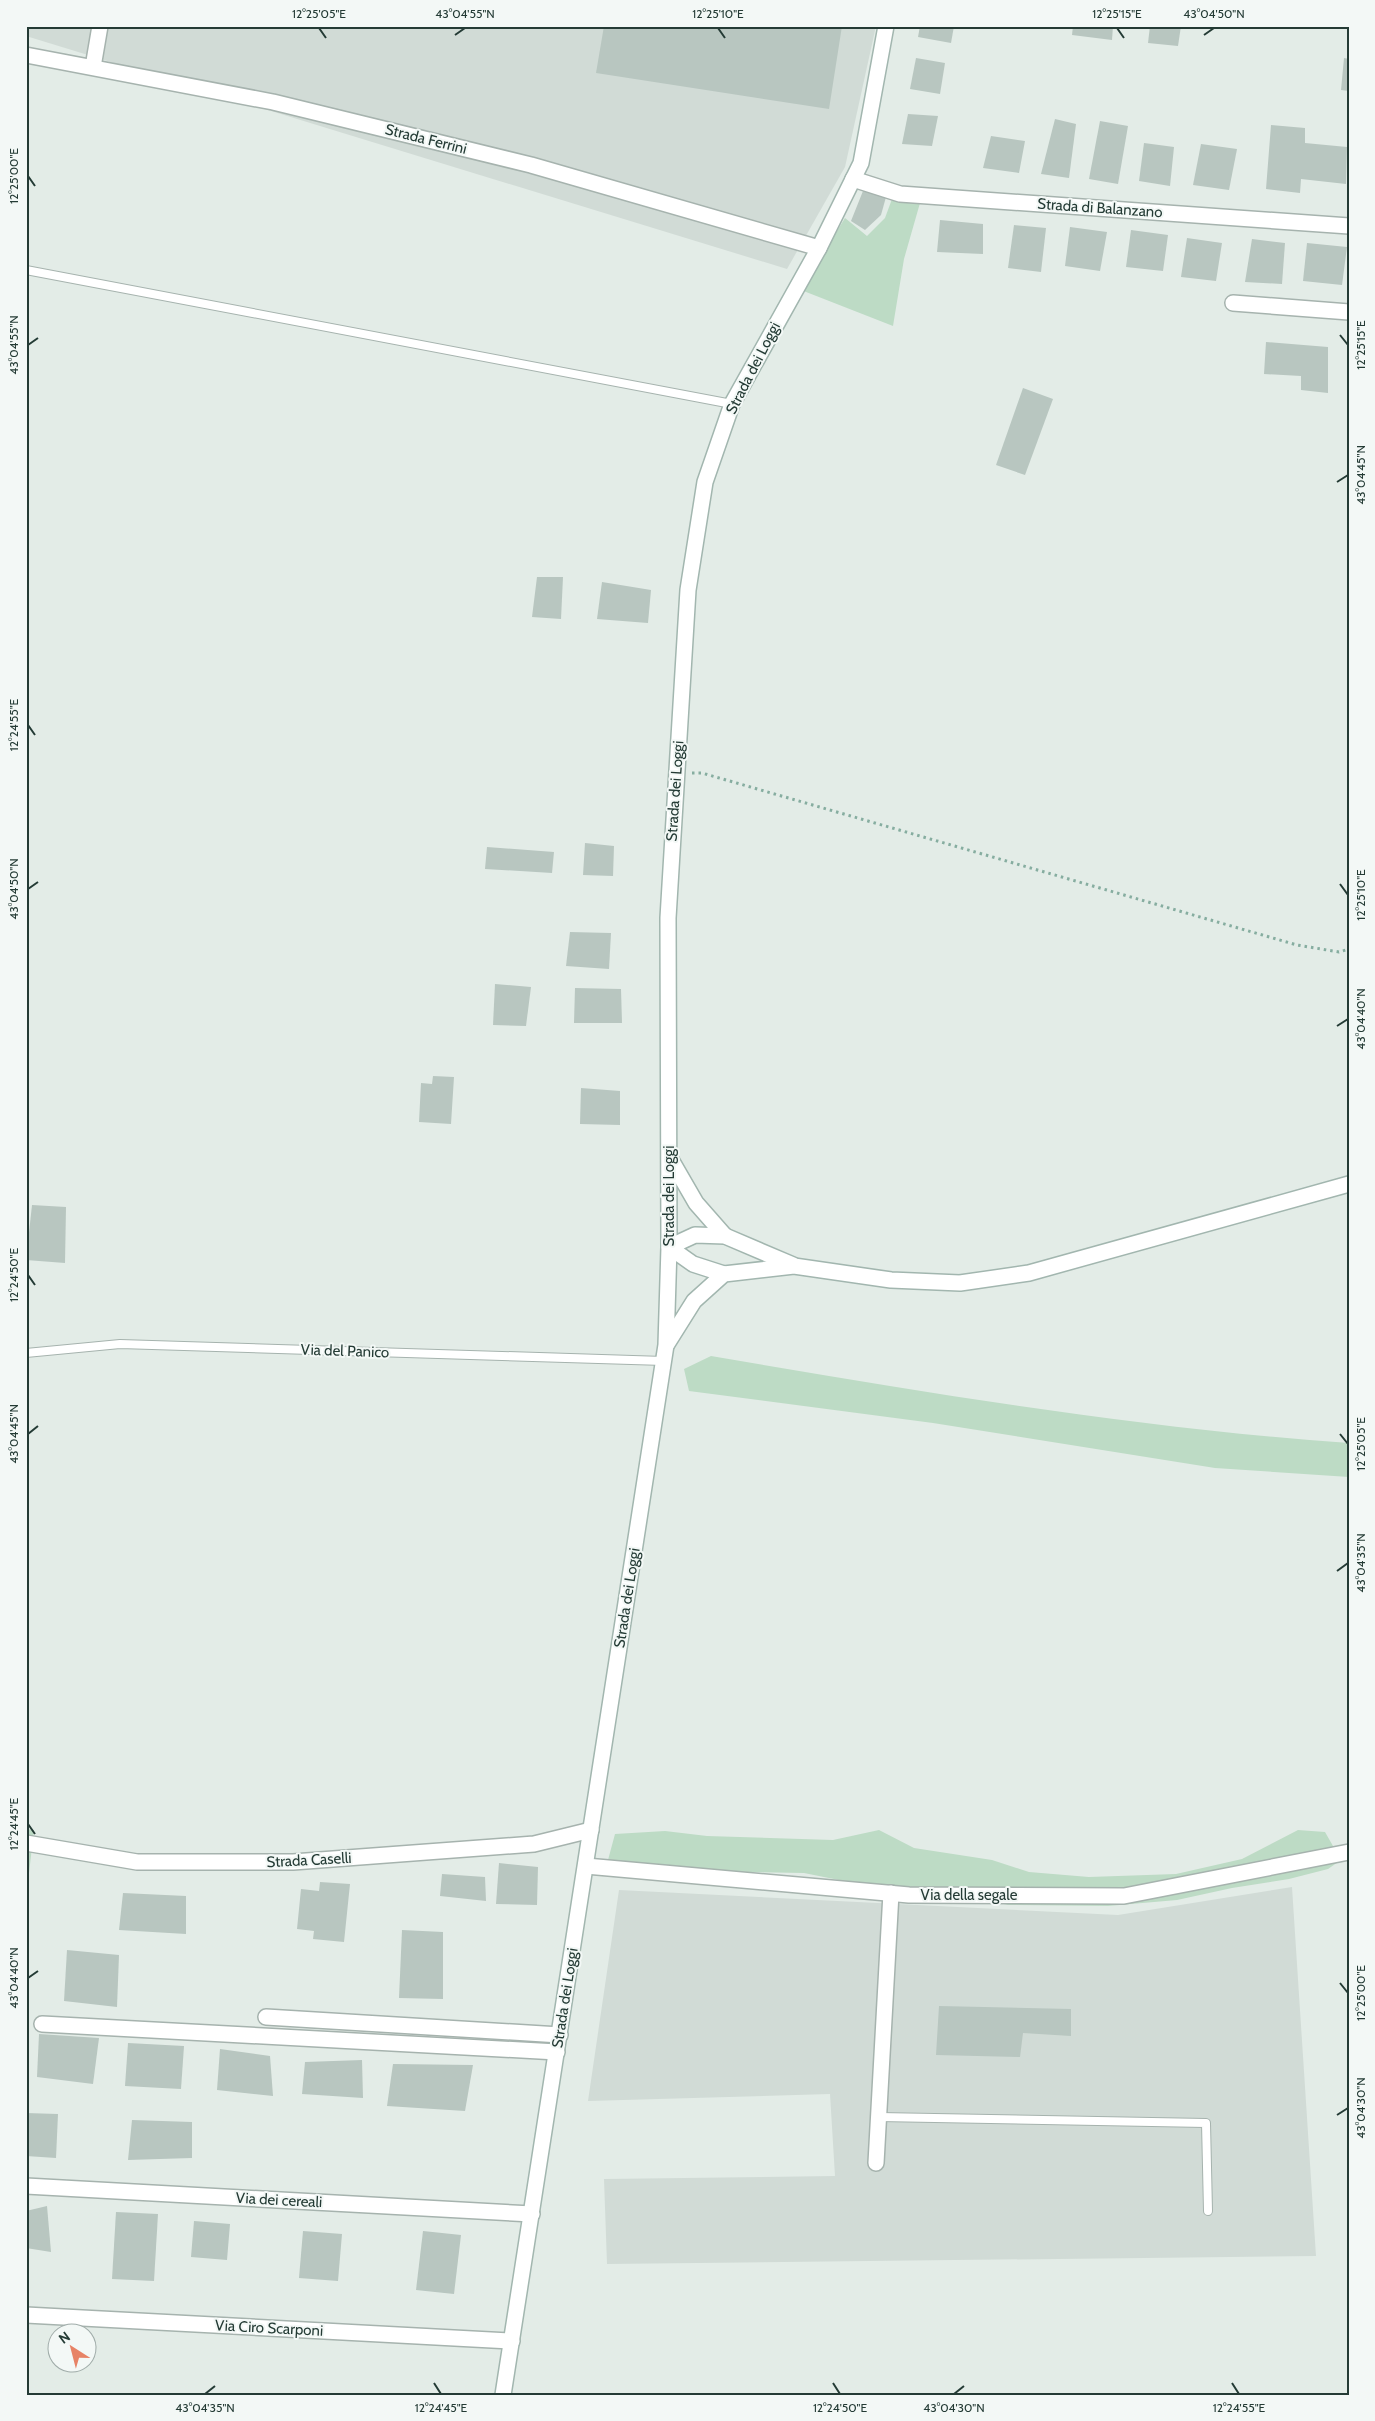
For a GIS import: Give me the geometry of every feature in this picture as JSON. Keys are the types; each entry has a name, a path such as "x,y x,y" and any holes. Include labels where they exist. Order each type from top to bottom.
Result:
{"street":[{"path":"93,67 100,26"},
{"name":"Strada dei Loggi","path":"503,2395 666,1346 669,1247 668,918 688,590 705,482 732,404 819,248 861,163 886,26"},
{"name":"Strada Ferrini","path":"26,55 273,102 531,164 819,248"},
{"name":"Strada di Balanzano","path":"853,179 900,194 1349,226"},
{"path":"1232,303 1349,312"},
{"path":"668,1156 696,1203 725,1236"},
{"path":"794,1266 725,1236 695,1235 669,1247 693,1264 724,1274 794,1266 891,1280 960,1283 1029,1272 1349,1184"},
{"path":"666,1346 694,1301 724,1274"},
{"name":"Strada Caselli","path":"26,1843 137,1862 294,1862 534,1844 591,1830"},
{"name":"Via della segale","path":"586,1866 891,1893 1124,1896 1349,1852"},
{"path":"876,2163 891,1893"},
{"path":"266,2017 560,2036"},
{"path":"42,2024 557,2052"},
{"name":"Via dei cereali","path":"26,2186 532,2214"},
{"name":"Via Ciro Scarponi","path":"26,2316 512,2341"}],"lane":[{"path":"26,270 732,404"},
{"name":"Via del Panico","path":"26,1353 120,1344 664,1361"},
{"path":"879,2117 1206,2123 1208,2210"}],"path":[{"path":"676,773 702,773 1297,945 1339,952 1349,949"}],"shaded area":[{"path":"26,26 876,26 845,167 787,269 26,36"},
{"path":"1292,1887 1316,2256 607,2264 604,2179 835,2176 830,2094 588,2101 619,1890 1118,1915"}],"green space":[{"path":"892,199 920,203 904,259 893,326 801,290 845,218 867,236 885,218"},
{"path":"711,1356 870,1383 1109,1418 1189,1428 1349,1443 1349,1477 1215,1468 933,1423 689,1391 684,1369"},
{"path":"26,1829 34,1830 26,1899"},
{"path":"879,1830 914,1848 992,1860 1029,1872 1089,1877 1176,1874 1242,1859 1298,1830 1325,1832 1341,1860 1328,1869 1289,1879 1232,1888 1177,1900 1108,1906 1008,1905 940,1889 854,1883 804,1873 651,1870 608,1860 615,1834 665,1831 707,1836 833,1840"}],"building":[{"path":"604,26 842,26 829,109 596,73"},
{"path":"920,26 954,26 951,43 918,37"},
{"path":"1073,26 1113,26 1112,40 1072,35"},
{"path":"1150,26 1181,26 1178,46 1148,43"},
{"path":"916,58 945,63 940,94 910,89"},
{"path":"1344,58 1349,59 1349,91 1341,90"},
{"path":"908,114 938,116 932,146 902,144"},
{"path":"1055,119 1076,124 1069,178 1041,174"},
{"path":"1100,121 1128,126 1118,184 1089,179"},
{"path":"1271,125 1305,128 1305,143 1347,147 1346,184 1301,179 1300,193 1266,189"},
{"path":"991,136 1025,141 1019,173 983,168"},
{"path":"1144,143 1174,147 1170,186 1139,181"},
{"path":"1201,144 1237,149 1229,190 1193,185"},
{"path":"863,191 886,197 881,215 865,230 851,221"},
{"path":"940,220 983,224 983,254 937,252"},
{"path":"1014,225 1046,228 1041,272 1008,268"},
{"path":"1070,227 1107,232 1100,271 1065,266"},
{"path":"1131,230 1168,235 1163,271 1126,267"},
{"path":"1187,238 1222,243 1216,281 1181,277"},
{"path":"1252,239 1285,243 1282,284 1245,282"},
{"path":"1307,243 1347,247 1342,285 1303,281"},
{"path":"1266,342 1328,347 1328,393 1301,390 1301,376 1264,374"},
{"path":"1023,388 1053,399 1025,475 996,465"},
{"path":"537,577 563,577 561,619 532,617"},
{"path":"602,582 651,590 648,623 597,619"},
{"path":"585,843 614,846 613,876 583,875"},
{"path":"487,847 554,852 552,873 485,869"},
{"path":"570,932 611,933 609,969 566,966"},
{"path":"495,984 531,987 526,1026 493,1025"},
{"path":"575,988 621,989 622,1023 574,1023"},
{"path":"433,1076 454,1077 451,1124 419,1122 421,1083 432,1084"},
{"path":"581,1088 620,1091 620,1125 580,1124"},
{"path":"32,1205 66,1207 65,1263 26,1260"},
{"path":"499,1863 538,1867 537,1905 496,1904"},
{"path":"442,1874 485,1877 486,1901 440,1896"},
{"path":"320,1882 350,1884 344,1942 313,1939 314,1931 297,1929 301,1889 319,1891"},
{"path":"123,1893 186,1896 186,1934 119,1930"},
{"path":"402,1930 443,1932 443,1999 399,1998"},
{"path":"67,1950 119,1955 117,2007 64,2001"},
{"path":"939,2006 1071,2009 1071,2036 1023,2033 1020,2057 936,2055"},
{"path":"39,2034 99,2038 93,2084 37,2077"},
{"path":"128,2043 184,2046 181,2089 125,2086"},
{"path":"220,2049 270,2056 273,2096 217,2090"},
{"path":"362,2060 363,2098 302,2094 305,2062"},
{"path":"393,2064 473,2065 465,2111 387,2106"},
{"path":"26,2113 58,2114 56,2158 26,2156"},
{"path":"132,2120 192,2122 192,2158 128,2160"},
{"path":"47,2206 51,2252 26,2248 26,2211"},
{"path":"116,2212 158,2214 154,2281 112,2279"},
{"path":"194,2221 230,2224 227,2260 191,2257"},
{"path":"303,2231 342,2234 338,2281 299,2278"},
{"path":"423,2231 461,2235 454,2294 416,2290"}]}
